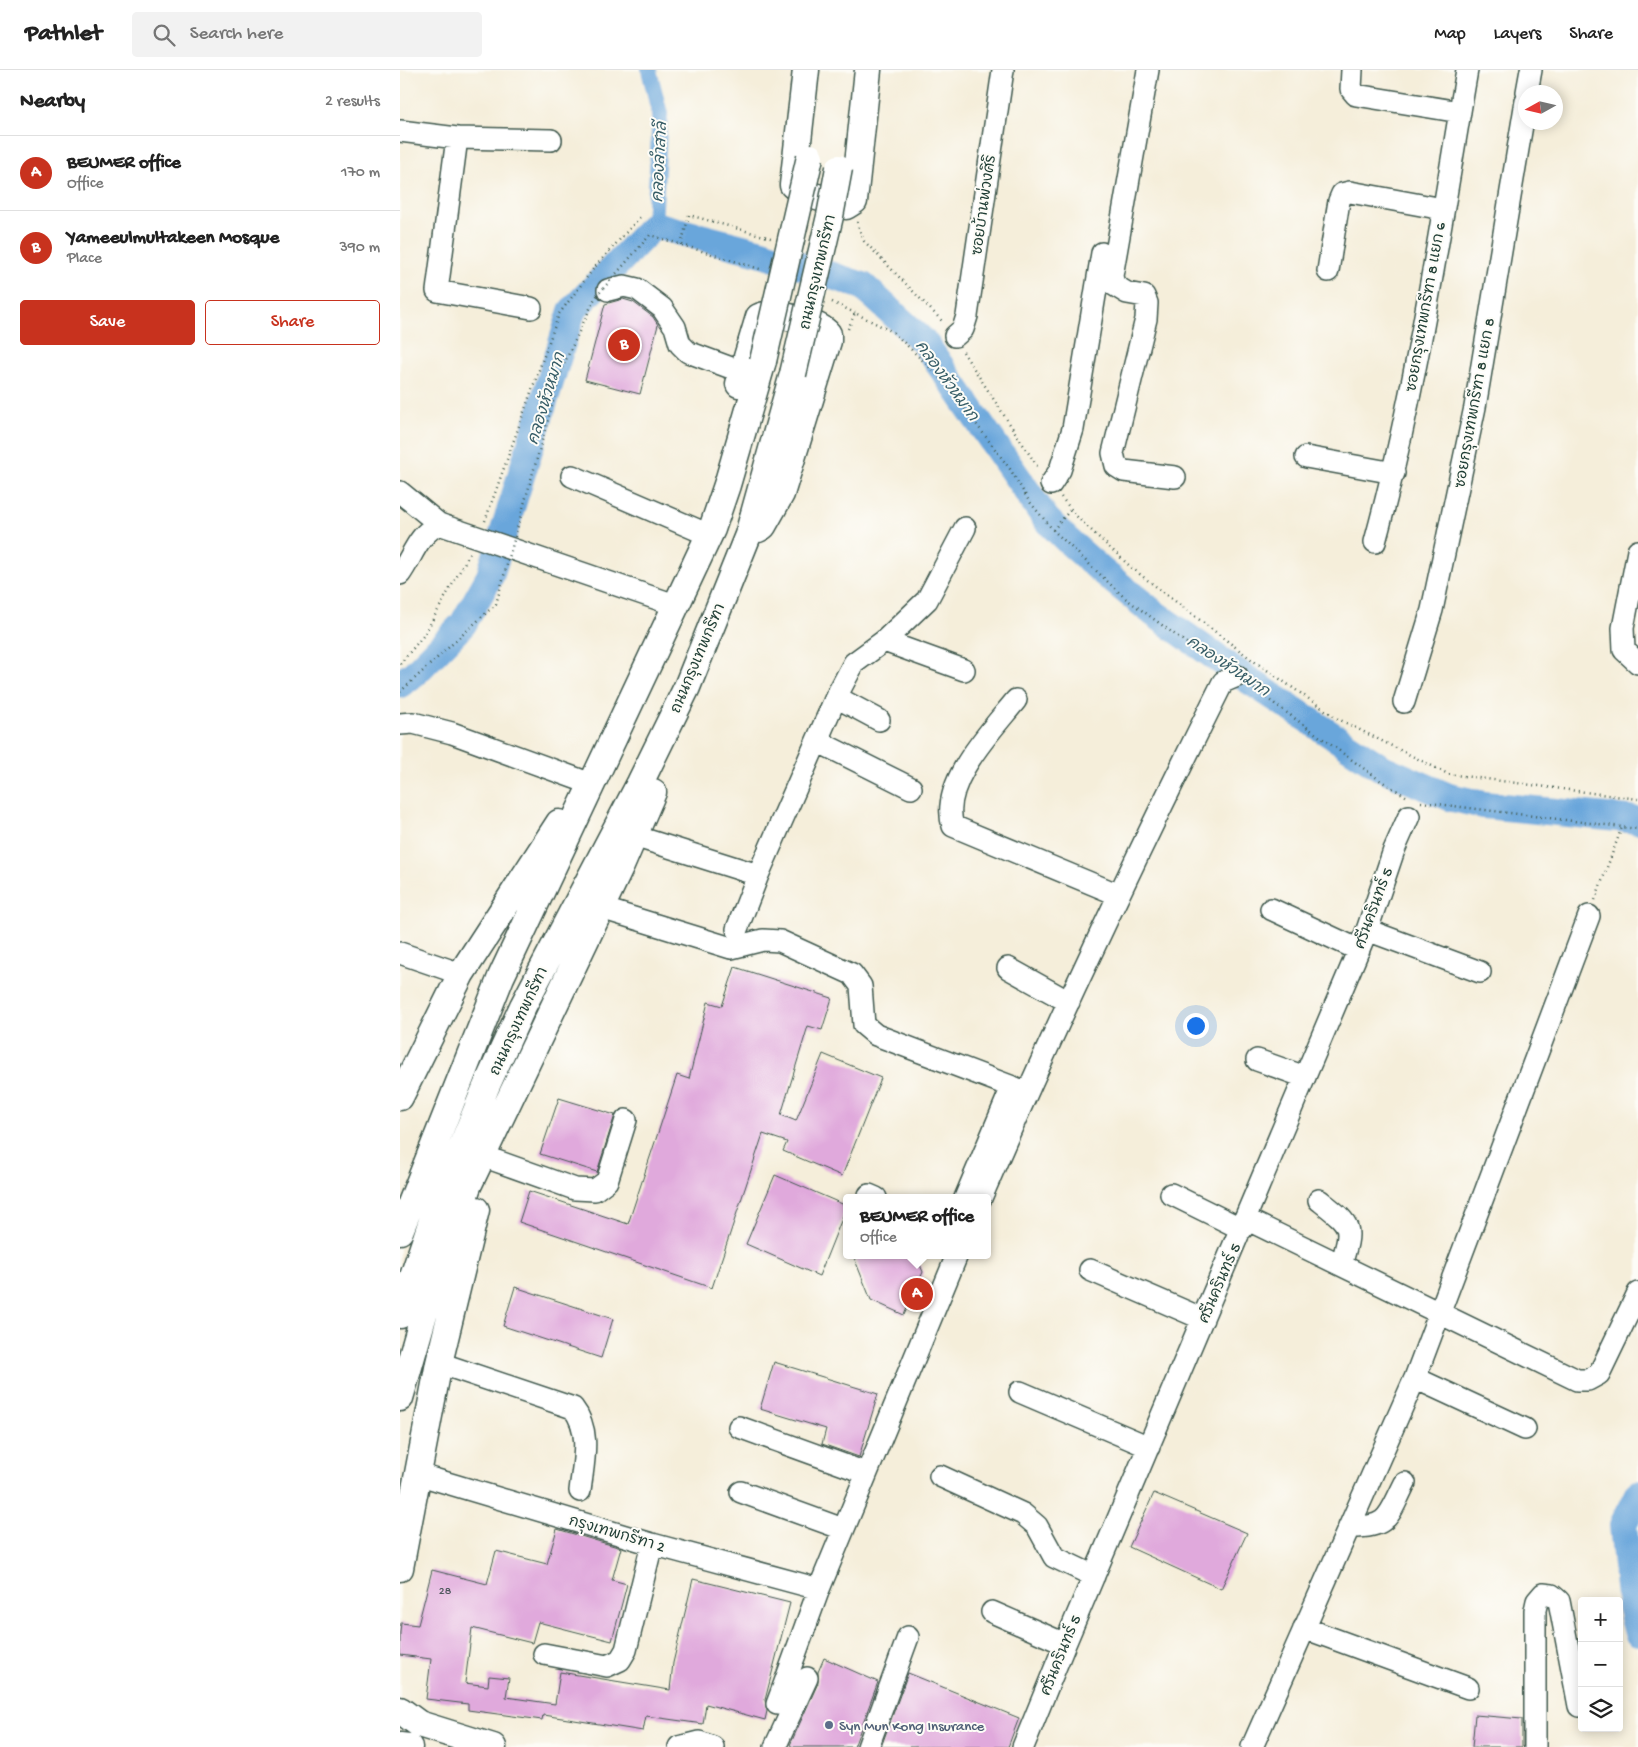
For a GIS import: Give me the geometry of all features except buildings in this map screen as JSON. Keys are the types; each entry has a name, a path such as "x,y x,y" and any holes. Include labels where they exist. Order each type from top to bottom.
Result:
{"main road":[{"path":"806,70 793,185 801,192 846,206 850,206 854,202 868,70"},
{"name":"ถนนกรุงเทพกรีฑา","path":"400,1231 405,1190 501,977 710,532 730,476 753,367 810,157 821,70"},
{"name":"ถนนกรุงเทพกรีฑา","path":"400,1314 436,1209 482,1096 523,1006 636,792 687,687 748,535 793,374 830,216 839,168 850,70"},
{"path":"748,535 763,526 781,494 828,341 828,334 820,327 791,318 764,315 759,318 753,367"},
{"path":"400,1398 424,1314 468,1186 486,1144 514,1093 634,836 669,750 687,687"},
{"path":"400,1097 461,974 606,751"},
{"path":"400,1084 433,1028"},
{"path":"400,1568 439,1363 471,1225 514,1093"},
{"path":"400,1710 419,1724 493,1747"},
{"path":"400,1746 409,1747"}],"street":[{"name":"ซอยบ้านพ่วงศิริ","path":"955,336 963,329 967,316 1003,70"},
{"path":"1051,484 1062,463 1073,429 1133,70"},
{"path":"1148,70 1112,276 1114,285 1127,292 1144,296 1146,319 1113,453 1116,466 1124,470 1175,477"},
{"path":"1352,70 1351,89 1356,95 1460,112"},
{"name":"ซอยกรุงเทพกรีฑา 8 แยก 6","path":"1375,542 1394,472 1435,264 1468,70"},
{"path":"1528,85 1531,70"},
{"name":"ซอยกรุงเทพกรีฑา 8 แยก 8","path":"1404,702 1432,610 1473,416 1521,130"},
{"path":"400,131 457,138 551,140"},
{"path":"457,138 437,291 531,308"},
{"path":"1328,271 1339,201 1342,194 1350,192 1443,210"},
{"path":"608,290 624,286 637,289 662,308 675,327 680,344 688,352 753,367"},
{"path":"1306,457 1394,472"},
{"path":"572,476 710,532"},
{"path":"400,492 448,528 675,605"},
{"path":"400,574 418,542 428,530 448,528"},
{"path":"737,929 758,875 836,697 854,663 884,641 926,600 965,528"},
{"path":"1638,551 1623,628 1624,650 1638,663"},
{"path":"884,641 964,670"},
{"path":"967,1194 1019,1090 1069,1002 1223,682 1236,676"},
{"path":"836,697 879,720"},
{"path":"1016,700 970,757 950,802 949,815 953,826 1119,895"},
{"path":"400,724 413,723 452,733 586,782"},
{"path":"817,741 912,788"},
{"name":"ศรีนครินทร์ 5","path":"1023,1747 1363,940 1394,850 1409,816"},
{"path":"634,836 758,875"},
{"path":"601,908 731,948 764,940 780,941 852,974 861,986 864,1025 876,1035 1019,1090"},
{"path":"1271,909 1363,940 1480,972"},
{"path":"1252,1747 1415,1378 1588,916"},
{"path":"400,953 461,974"},
{"path":"1008,968 1069,1002"},
{"path":"1257,1060 1305,1077"},
{"path":"983,1194 1019,1090"},
{"path":"491,1159 575,1189 595,1190 607,1181 626,1120"},
{"path":"1171,1194 1341,1265 1577,1380 1588,1380 1599,1374 1638,1293"},
{"path":"1319,1200 1347,1225 1350,1235 1341,1265"},
{"path":"777,1704 843,1529 955,1259"},
{"path":"1090,1270 1203,1319"},
{"path":"439,1363 573,1408 580,1417 585,1432 580,1491"},
{"path":"1415,1378 1525,1429"},
{"path":"1020,1392 1149,1447"},
{"path":"739,1427 866,1473"},
{"name":"กรุงเทพกรีฑา 2","path":"417,1474 652,1544 819,1589"},
{"path":"940,1476 1023,1514 1038,1526 1054,1557 1094,1576"},
{"path":"1349,1527 1370,1528 1385,1520 1405,1483"},
{"path":"741,1492 843,1529"},
{"path":"544,1654 607,1666 620,1660 626,1650 652,1544"},
{"path":"1535,1747 1534,1610 1542,1594 1552,1595 1559,1601 1578,1696"},
{"path":"992,1612 1065,1644"},
{"path":"1304,1628 1468,1688"},
{"path":"868,1747 908,1636"},
{"path":"775,1747 807,1678"},
{"path":"679,1747 699,1742 713,1747"}],"path":[{"path":"850,206 864,241 955,336 970,365 1031,459 1071,509 1133,569 1300,694 1347,724 1448,774 1638,800"},
{"path":"682,245 689,215 773,238"},
{"path":"482,527 559,314 594,268 642,216"},
{"path":"400,692 496,604 563,366 595,298 650,235 769,272"},
{"path":"829,301 893,332 944,381 1010,469 1029,501 1053,530 1126,598 1381,781 1414,801 1638,829"},
{"path":"828,341 846,334 855,313"},
{"path":"1053,530 1071,509"},
{"path":"400,664 424,635 471,551"},
{"path":"1588,916 1622,827"}],"waterway":[{"name":"คลองลำสาลี","path":"649,70 660,114 654,225"},
{"name":"คลองหัวหมาก","path":"400,684 414,674 463,624 490,576 572,311 654,225 762,253 863,286 924,342 1046,519 1066,539 1155,614 1241,675 1380,767 1449,797 1484,805 1638,820"},
{"path":"1638,1494 1623,1525 1631,1606 1638,1633"}],"place":[{"name":"Yameeulmultakeen Mosque","path":"624,345"},
{"name":"BEUMER office","path":"917,1294"},
{"name":"Syn Mun Kong Insurance","path":"829,1725"}]}
